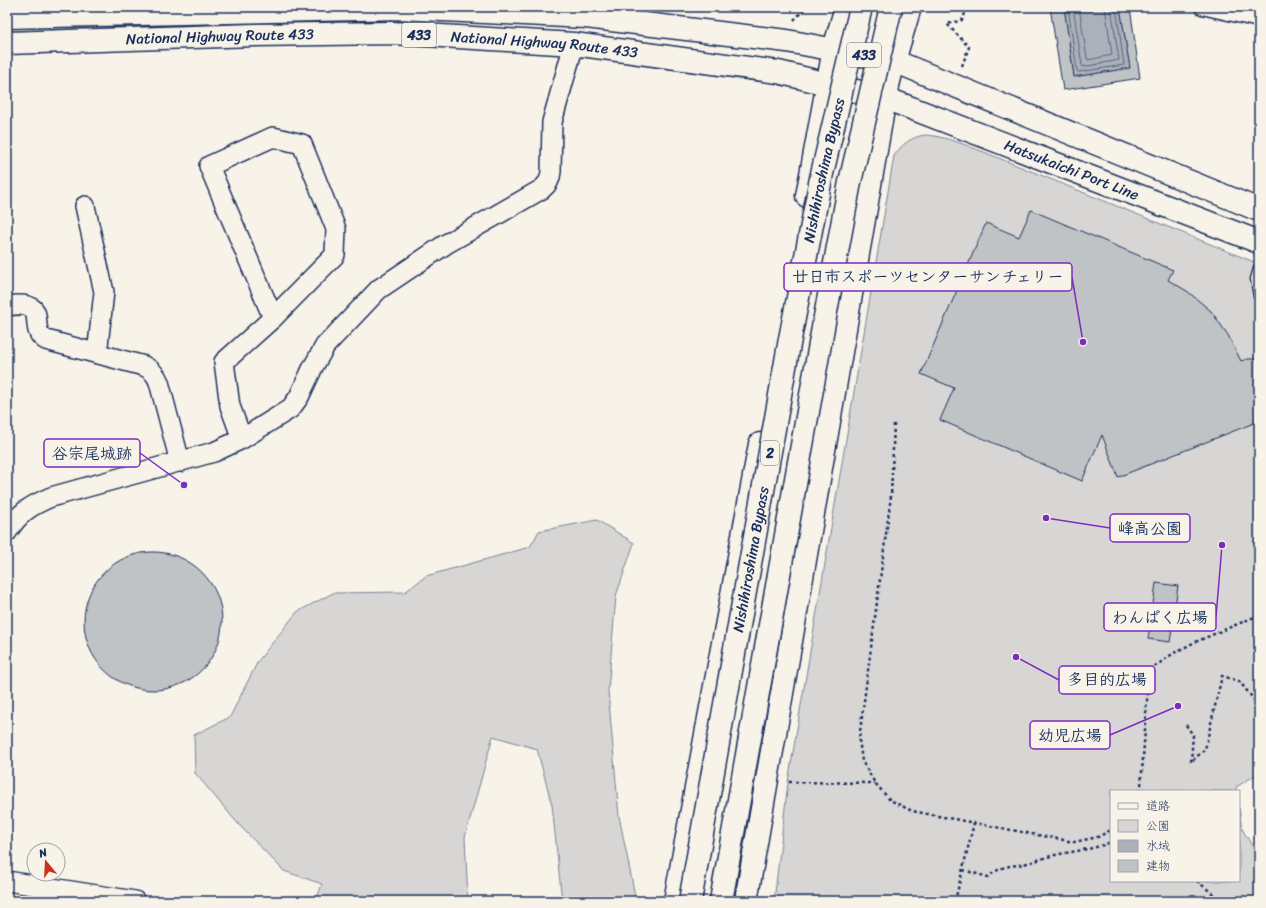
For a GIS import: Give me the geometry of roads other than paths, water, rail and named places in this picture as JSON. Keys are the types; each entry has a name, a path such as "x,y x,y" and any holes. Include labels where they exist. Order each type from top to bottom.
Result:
{"main road":[{"name":"Nishihiroshima Bypass","path":"676,901 834,49 846,7"},
{"name":"Nishihiroshima Bypass","path":"690,901 790,339 821,178 861,7"},
{"name":"Nishihiroshima Bypass","path":"721,901 850,182 891,7"},
{"name":"National Highway Route 433","path":"7,17 401,8 587,12 788,41 894,61"},
{"path":"746,901 885,98 894,61 919,9"},
{"name":"National Highway Route 433","path":"7,43 255,35 392,34 574,44 778,72 885,98"},
{"path":"894,61 1259,210"},
{"name":"Hatsukaichi Port Line","path":"885,98 1259,242"}],"street":[{"path":"1202,7 1259,20"},
{"path":"7,532 16,518 32,505 51,497 214,452 242,439 291,408 299,397 325,346 379,289 446,244 542,189 547,184 551,172 552,122 574,44"},
{"path":"242,439 230,406 224,362 273,318 335,255 336,229 302,144 274,137 209,166 273,318"},
{"path":"85,206 104,292 97,354"},
{"path":"7,306 27,304 33,309 36,315 39,333 46,340 151,369 160,382 180,462"},
{"path":"7,881 127,900"}],"lane":[{"path":"1259,269 1256,279 1259,296"}],"water":[{"path":"1064,7 1120,7 1130,68 1074,77"}],"place":[{"name":"廿日市スポーツセンターサンチェリー","path":"1083,342"},
{"name":"谷宗尾城跡","path":"184,485"},
{"name":"峰高公園","path":"1046,518"},
{"name":"わんぱく広場","path":"1222,545"},
{"name":"多目的広場","path":"1016,657"},
{"name":"幼児広場","path":"1178,706"}]}
